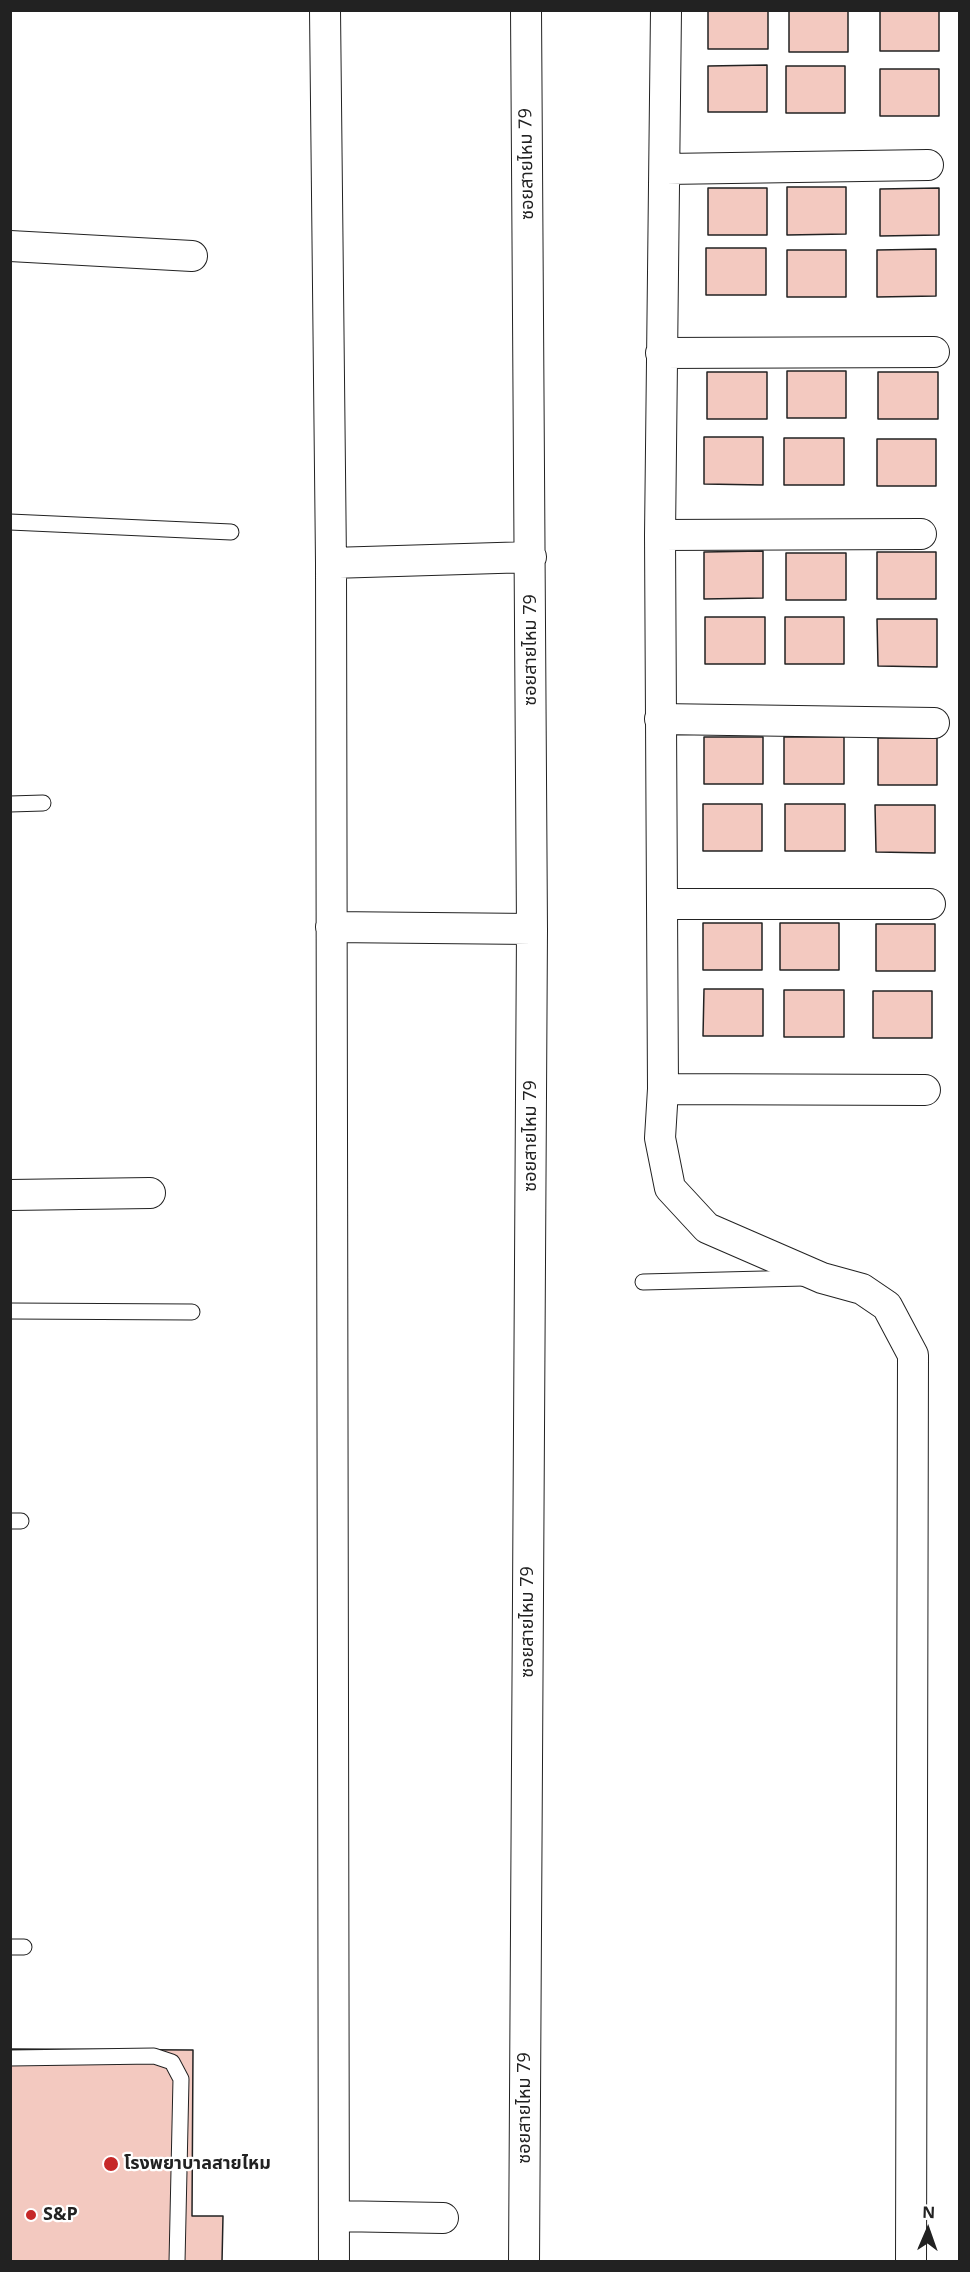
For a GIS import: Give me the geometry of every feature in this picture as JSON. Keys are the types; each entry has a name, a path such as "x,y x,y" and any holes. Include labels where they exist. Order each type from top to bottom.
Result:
{"street":[{"path":"325,10 331,563 334,2262"},
{"name":"ซอยสายไหม 79","path":"524,2262 532,929 526,10"},
{"path":"666,10 666,169 661,352 660,535 663,904 663,1089 660,1138 670,1188 707,1228 822,1278 862,1289 887,1306 913,1355 911,2262"},
{"path":"666,169 928,165"},
{"path":"10,246 192,256"},
{"path":"661,352 934,352"},
{"path":"660,535 921,534"},
{"path":"331,563 531,557"},
{"path":"660,719 934,723"},
{"path":"663,904 930,904"},
{"path":"331,927 532,929"},
{"path":"663,1089 925,1089"},
{"path":"10,1195 150,1193"},
{"path":"335,2216 442,2218"}],"lane":[{"path":"10,522 231,532"},
{"path":"10,804 43,803"},
{"path":"643,1282 822,1278"},
{"path":"10,1311 192,1312"},
{"path":"10,2058 154,2056 172,2062 181,2079 177,2262"}],"building":[{"path":"708,10 768,10 768,49 708,49"},
{"path":"789,10 848,10 848,52 789,52"},
{"path":"880,10 939,10 939,51 880,51"},
{"path":"767,65 767,112 708,112 708,66"},
{"path":"786,66 845,66 845,113 786,113"},
{"path":"880,69 939,69 939,116 880,116"},
{"path":"787,187 846,187 846,234 787,235"},
{"path":"708,188 767,188 767,235 708,235"},
{"path":"939,188 939,235 880,236 880,189"},
{"path":"706,248 766,248 766,295 706,295"},
{"path":"936,249 936,296 877,297 877,250"},
{"path":"787,250 846,250 846,297 787,297"},
{"path":"787,371 846,371 846,418 787,418"},
{"path":"707,372 767,372 767,419 707,419"},
{"path":"878,372 938,372 938,419 878,419"},
{"path":"704,437 763,437 763,485 704,484"},
{"path":"784,438 844,438 844,485 784,485"},
{"path":"877,439 936,439 936,486 877,486"},
{"path":"763,551 763,598 704,599 704,552"},
{"path":"877,552 936,552 936,599 877,599"},
{"path":"786,553 846,553 846,600 786,600"},
{"path":"705,617 765,617 765,664 705,664"},
{"path":"785,617 844,617 844,664 785,664"},
{"path":"877,619 937,619 937,667 878,666"},
{"path":"704,737 763,737 763,784 704,784"},
{"path":"784,737 844,737 844,784 784,784"},
{"path":"878,738 937,738 937,785 878,785"},
{"path":"703,804 762,804 762,851 703,851"},
{"path":"785,804 845,804 845,851 785,851"},
{"path":"875,805 935,805 935,853 876,852"},
{"path":"703,923 762,923 762,970 703,970"},
{"path":"780,923 839,923 839,970 780,970"},
{"path":"876,924 935,924 935,971 876,971"},
{"path":"704,989 763,989 763,1036 703,1036"},
{"path":"784,990 844,990 844,1037 784,1037"},
{"path":"873,991 932,991 932,1038 873,1038"},
{"name":"โรงพยาบาลสายไหม","path":"10,2049 193,2050 192,2216 223,2216 222,2262 10,2262"}],"place":[{"name":"โรงพยาบาลสายไหม","path":"111,2164"},
{"name":"S&P","path":"31,2215"}]}
